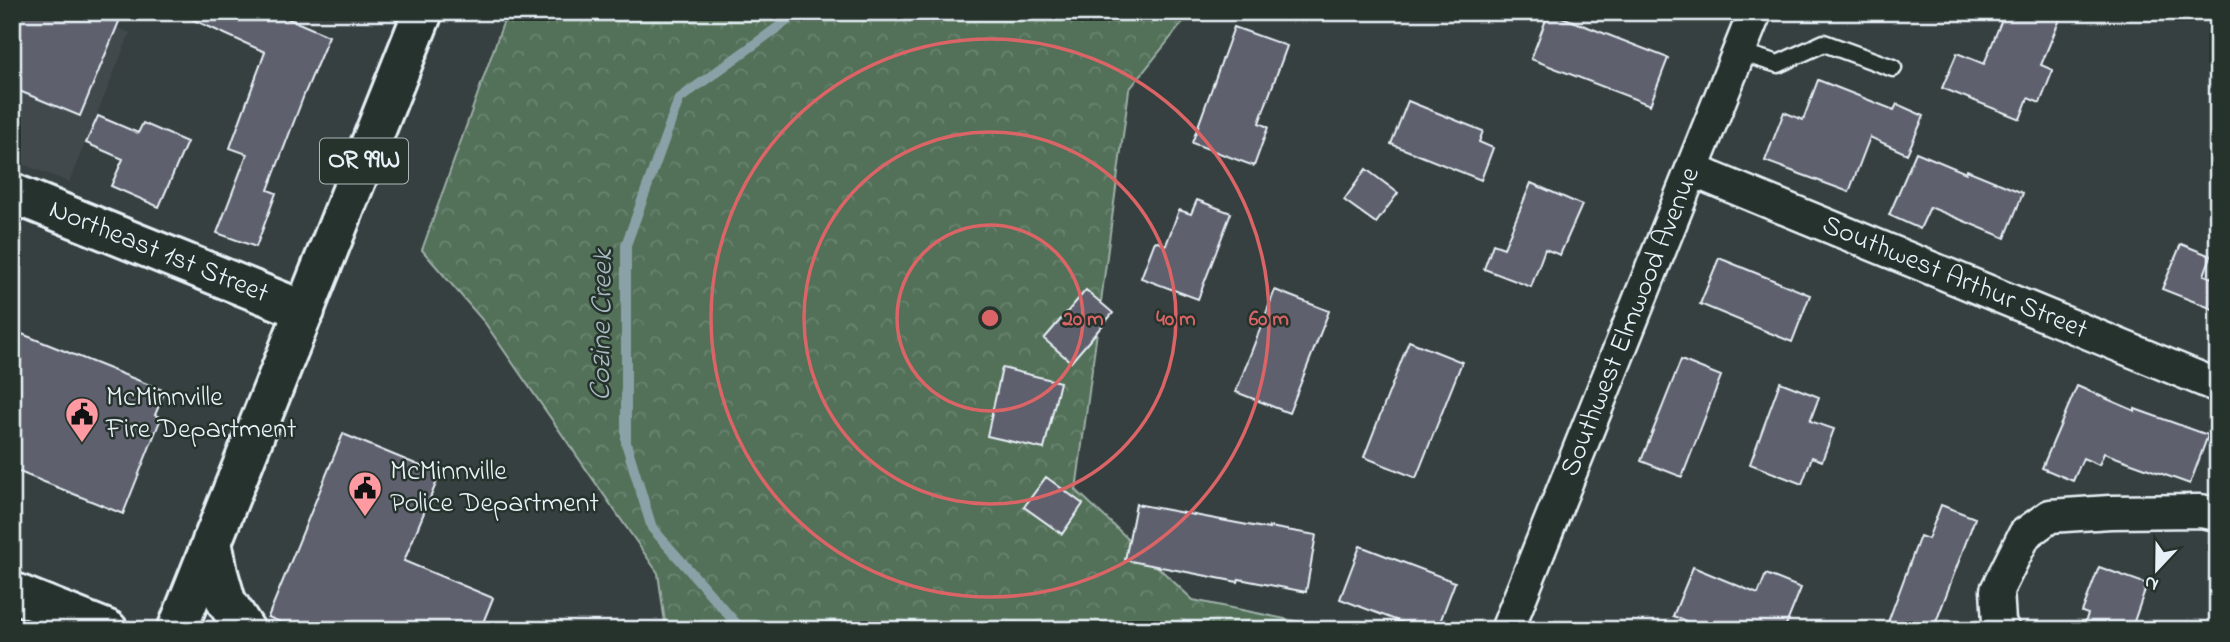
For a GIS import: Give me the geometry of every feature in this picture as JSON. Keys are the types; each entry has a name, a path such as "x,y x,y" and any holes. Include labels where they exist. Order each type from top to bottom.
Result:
{"main road":[{"name":"OR 99W","path":"177,630 423,12"},
{"name":"Northeast 1st Street","path":"12,193 305,311"},
{"path":"212,541 226,601 245,630"},
{"path":"12,592 108,630"}],"street":[{"name":"Southwest Elmwood Avenue","path":"1507,630 1755,12"},
{"name":"Southwest Arthur Street","path":"1692,170 2218,386"},
{"path":"2003,630 1999,622 1997,590 2025,534 2050,516 2148,511 2200,511 2218,514"}],"lane":[{"path":"1739,52 1778,64 1824,43 1893,68"}],"shaded area":[{"path":"12,12 80,12 130,33 69,182 12,160"}],"green space":[{"path":"507,12 1191,12 1129,90 1076,490 1193,600 1339,630 666,630 658,573 485,323 422,250"}],"building":[{"path":"12,12 123,12 80,116 12,88"},
{"path":"176,12 273,12 329,36 268,190 276,193 256,247 217,233 247,154 230,148 265,52"},
{"path":"1549,12 1668,58 1650,105 1531,59"},
{"path":"2005,12 2063,12 2041,65 2053,70 2040,103 2028,98 2020,119 1942,88 1957,53 1984,64"},
{"path":"1234,27 1287,46 1259,123 1268,127 1254,166 1192,143"},
{"path":"1818,80 1894,110 1897,104 1924,116 1907,154 1870,137 1849,192 1765,161 1784,112 1803,120"},
{"path":"1408,101 1483,131 1479,142 1493,148 1481,180 1391,144"},
{"path":"98,116 138,133 143,123 187,142 159,207 111,186 123,159 86,143"},
{"path":"1916,152 2023,193 2005,238 1930,207 1920,229 1889,215"},
{"path":"1366,169 1398,193 1376,223 1344,200"},
{"path":"1531,183 1582,205 1560,255 1545,249 1531,287 1484,269 1493,244 1504,248"},
{"path":"1197,200 1231,213 1198,299 1141,278 1155,241 1166,245 1179,210 1191,214"},
{"path":"2181,244 2211,256 2204,275 2218,280 2218,311 2162,289"},
{"path":"1719,258 1810,295 1792,342 1700,304"},
{"path":"1086,290 1113,313 1071,362 1044,339"},
{"path":"1275,290 1329,311 1289,413 1236,392"},
{"name":"McMinnville Fire Department","path":"12,330 165,391 155,415 161,418 123,514 12,469"},
{"path":"1409,341 1462,362 1416,478 1364,457"},
{"path":"1681,360 1721,376 1682,477 1641,461"},
{"path":"1002,368 1060,382 1044,449 987,436"},
{"path":"1780,382 1819,397 1810,421 1834,429 1822,461 1812,457 1802,484 1750,464"},
{"path":"2077,386 2135,411 2208,435 2190,484 2104,453 2099,465 2083,458 2073,481 2042,468"},
{"name":"McMinnville Police Department","path":"343,434 440,474 404,561 493,598 480,630 299,630 268,617"},
{"path":"1046,477 1083,504 1062,534 1024,507"},
{"path":"1136,504 1316,535 1306,592 1125,560"},
{"path":"1941,505 1975,518 1933,630 1885,630 1920,536 1928,539"},
{"path":"1360,546 1455,582 1437,630 1422,630 1340,599"},
{"path":"1693,567 1758,594 1766,574 1801,588 1784,630 1708,630 1673,616"},
{"path":"2099,567 2147,584 2131,630 2082,630 2088,614 2082,612"}],"waterway":[{"name":"Cozine Creek","path":"742,630 652,528 626,443 626,245 679,99 799,12"}],"place":[{"name":"McMinnville Fire Department","path":"82,444"},
{"name":"McMinnville Police Department","path":"365,518"}]}
